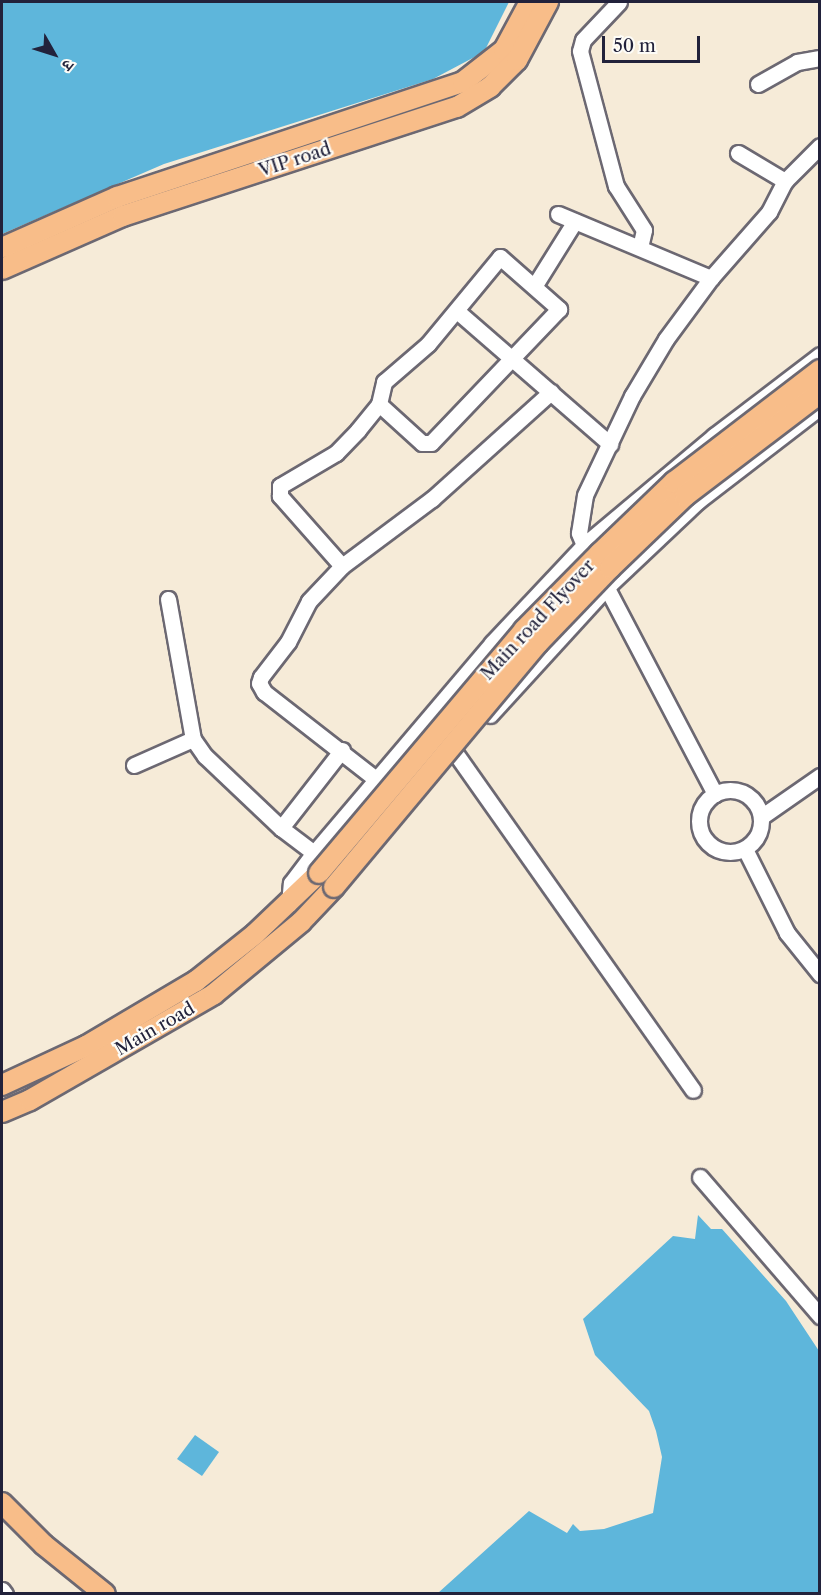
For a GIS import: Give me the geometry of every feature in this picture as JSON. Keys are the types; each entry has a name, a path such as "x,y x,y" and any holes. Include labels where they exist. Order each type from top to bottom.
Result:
{"main road":[{"name":"VIP road","path":"2,248 117,197 463,82 504,50 530,2"},
{"name":"VIP road","path":"2,269 123,216 457,107 490,87 517,60 548,2"},
{"name":"Main road Flyover","path":"289,903 319,873 549,604 675,482 819,370"},
{"name":"Main road Flyover","path":"295,926 334,887 538,642 610,568 685,496 819,393"},
{"name":"Main road","path":"2,1085 86,1046 196,981 289,903"},
{"name":"Main road","path":"2,1112 30,1100 204,1000 295,926"},
{"path":"2,1503 44,1545 105,1593"}],"street":[{"path":"619,2 583,40 580,51 616,186 644,230 639,248"},
{"path":"758,84 797,62 819,58"},
{"path":"716,794 584,546 579,533 585,495 666,339 711,278 769,212 785,181 819,146"},
{"path":"738,153 785,181"},
{"path":"558,214 711,278"},
{"path":"535,285 575,221"},
{"path":"342,566 280,496 278,488 336,453 379,404 384,382 428,344 502,256 559,309 431,443 422,443 379,404"},
{"path":"457,311 610,444"},
{"path":"289,903 291,883 314,853 492,643 584,546 714,435 819,355"},
{"path":"377,780 342,750 300,723 259,682 288,642 309,601 342,566 432,499 550,392"},
{"path":"295,926 315,915 344,889 456,754 606,588 698,501 819,407"},
{"path":"168,600 193,739 205,756 280,828 314,853"},
{"path":"134,765 193,739"},
{"path":"280,828 342,750"},
{"path":"456,754 693,1090"},
{"path":"761,817 819,776"},
{"path":"735,790 745,793 759,808 761,817 758,836 745,849 724,852 713,848 700,831 701,810 716,794 735,790"},
{"path":"745,849 787,933 819,974"},
{"path":"700,1177 819,1316"},
{"path":"2,1590 5,1593"}],"water":[{"path":"2,2 509,2 484,52 433,79 164,164 2,234"},
{"path":"698,1215 711,1229 722,1229 786,1301 819,1351 819,1593 438,1593 529,1511 567,1533 573,1524 580,1531 604,1529 653,1513 662,1457 649,1411 595,1355 583,1319 673,1236 695,1239"},
{"path":"195,1435 219,1452 202,1476 177,1459"}]}
